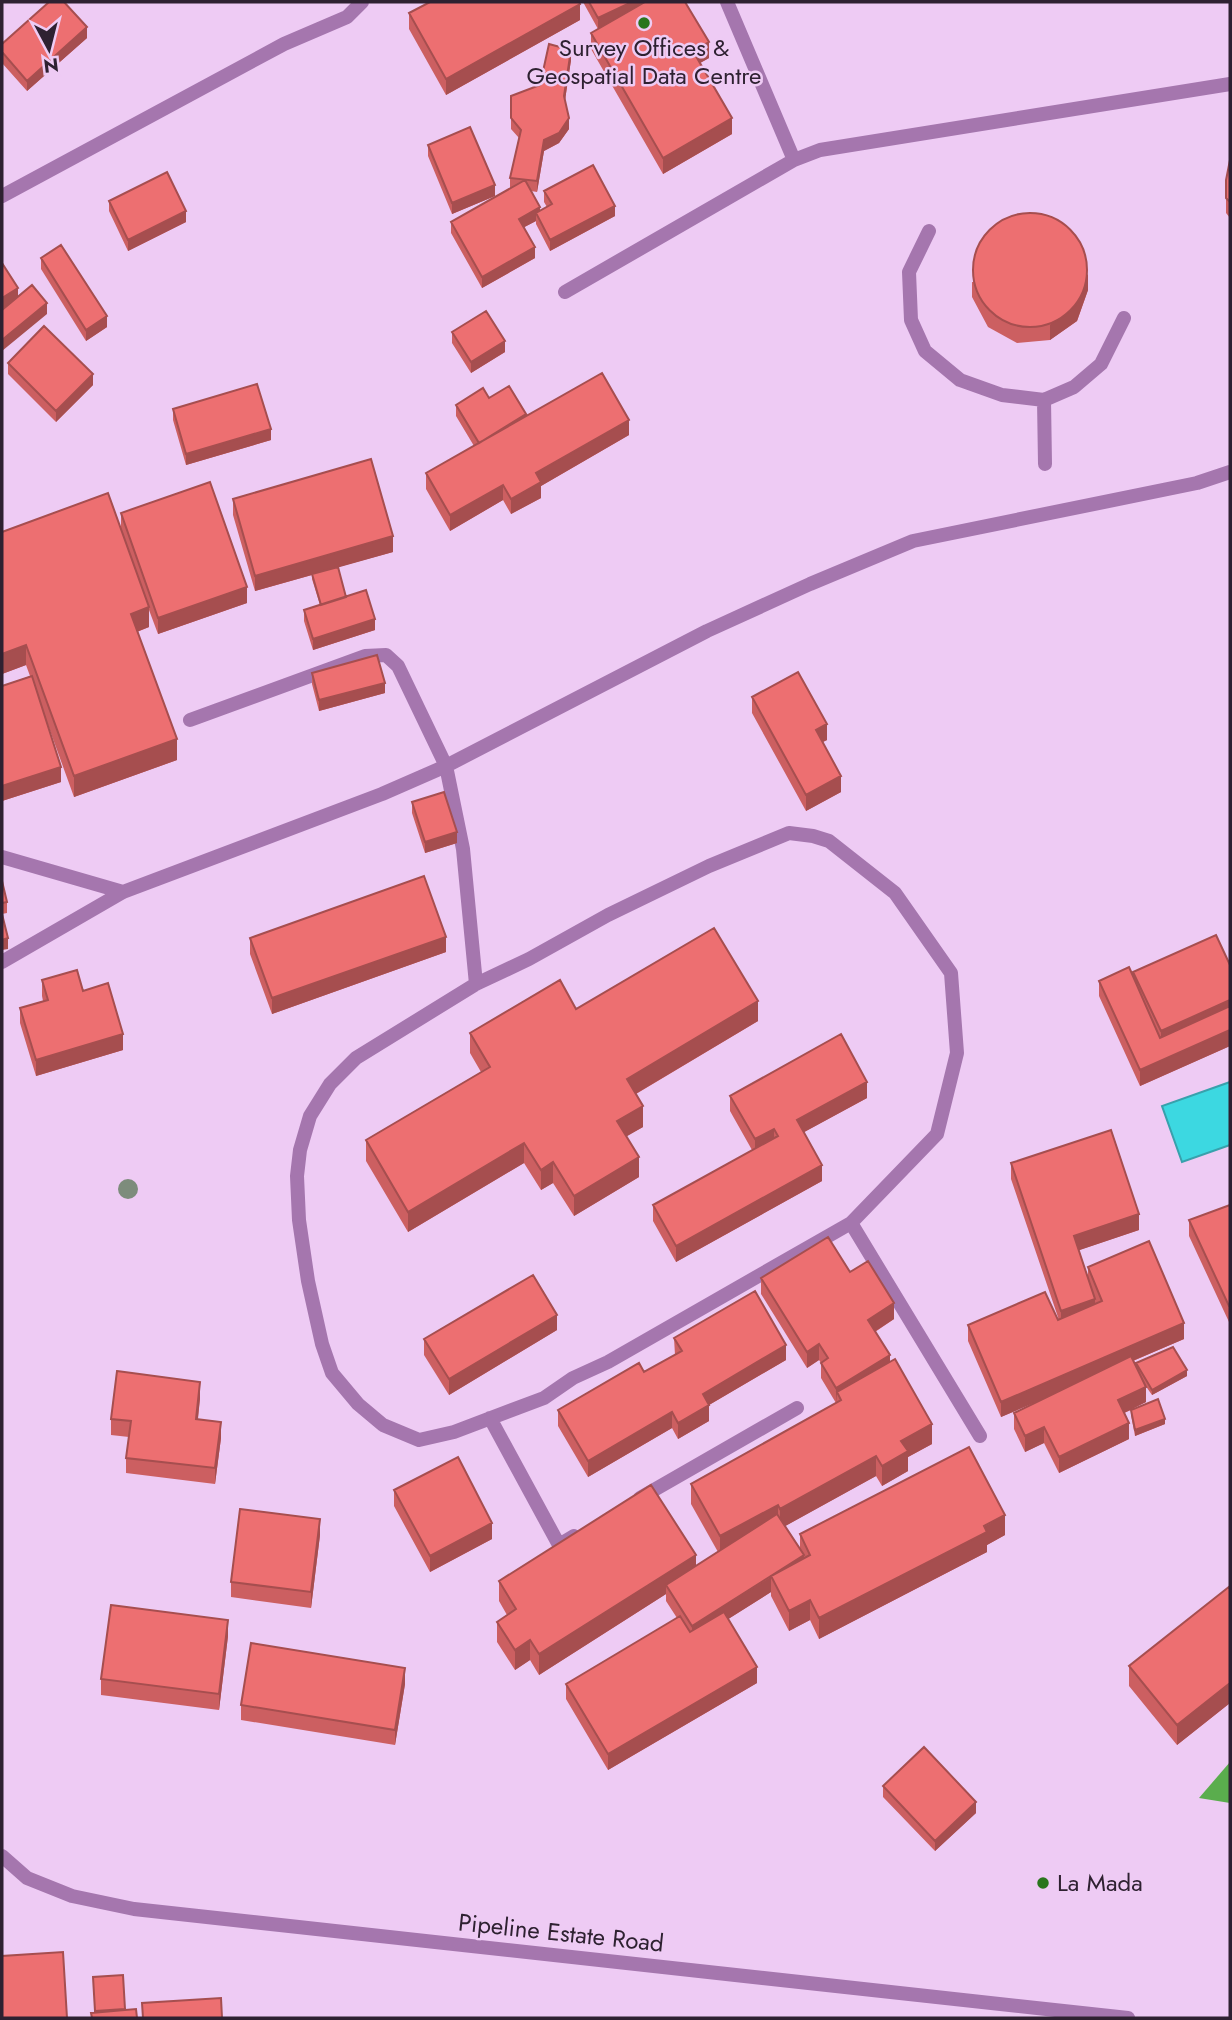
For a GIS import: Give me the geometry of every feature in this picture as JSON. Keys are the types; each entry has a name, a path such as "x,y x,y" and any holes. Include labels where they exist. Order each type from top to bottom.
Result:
{"street":[{"path":"2,196 284,44 346,17 362,2"},
{"path":"727,2 794,160"},
{"path":"565,292 794,160 820,150 1230,84"},
{"path":"929,231 909,272 911,320 925,351 961,380 1002,395 1044,400 1074,387 1101,364 1124,318"},
{"path":"1044,400 1045,464"},
{"path":"2,962 123,891 382,794 446,766 707,631 913,541 1197,483 1230,471"},
{"path":"190,720 365,656 386,655 398,666 446,766 463,849 476,984"},
{"path":"789,832 829,841 895,893 951,974 957,1053 937,1134 851,1223 607,1362 573,1378 544,1398 454,1432 419,1440 383,1425 358,1404 332,1373 322,1344 308,1281 299,1220 297,1176 300,1150 310,1115 330,1084 356,1058 476,984 529,959 608,915 709,866 789,832"},
{"path":"2,857 123,891"},
{"path":"851,1223 981,1436"},
{"path":"630,1504 797,1408"},
{"path":"491,1418 559,1545 583,1531"},
{"name":"Pipeline Estate Road","path":"2,1856 27,1878 72,1896 134,1909 1119,2018"}],"shaded area":[{"path":"1230,1082 1230,1145 1182,1162 1162,1106"},
{"path":"1230,1762 1230,1803 1199,1798"}],"building":[{"path":"49,2 64,2 87,27 27,81 2,52 2,44"},
{"path":"430,2 580,4 446,79 409,13"},
{"path":"589,2 632,2 598,18"},
{"path":"645,2 685,2 709,42 693,51 732,118 663,158 591,33"},
{"path":"549,44 571,50 564,96 569,118 559,133 544,140 537,181 510,178 521,130 511,118 511,96 540,85"},
{"path":"470,127 495,185 452,203 428,145"},
{"path":"1230,160 1230,202 1226,198 1226,180"},
{"path":"593,165 615,206 550,240 536,213 552,204 544,191"},
{"path":"167,172 186,211 128,240 109,201"},
{"path":"525,180 540,207 519,219 535,247 482,277 451,222"},
{"path":"1030,213 1052,217 1062,222 1078,238 1083,248 1087,270 1083,292 1078,302 1062,318 1052,323 1030,327 1008,323 998,318 982,302 977,292 973,270 977,248 982,238 998,222 1008,217"},
{"path":"61,245 107,316 86,330 41,258"},
{"path":"2,263 18,288 2,298"},
{"path":"32,285 47,303 2,340 2,310"},
{"path":"486,311 505,341 471,362 452,332"},
{"path":"44,326 93,374 56,411 8,363"},
{"path":"602,373 629,420 536,473 541,482 511,499 503,485 450,515 426,473"},
{"path":"257,384 271,429 186,454 173,409"},
{"path":"509,386 526,414 479,443 456,405 483,388 489,398"},
{"path":"371,459 393,536 255,576 233,499"},
{"path":"210,482 247,587 158,618 121,513"},
{"path":"108,493 149,607 131,614 177,739 74,776 26,645 2,654 2,532"},
{"path":"338,567 346,597 321,605 312,574"},
{"path":"366,590 375,619 313,639 304,610"},
{"path":"377,655 385,683 319,700 312,673"},
{"path":"798,672 827,724 816,730 841,776 806,795 752,697"},
{"path":"32,676 61,767 2,786 2,686"},
{"path":"444,792 457,832 425,842 412,802"},
{"path":"424,876 446,937 272,998 250,938"},
{"path":"2,881 7,902 2,903"},
{"path":"2,914 8,938 2,940"},
{"path":"714,928 758,1001 627,1079 643,1106 617,1121 639,1157 574,1196 553,1162 541,1170 524,1143 408,1212 366,1140 490,1067 470,1033 560,980 576,1009"},
{"path":"1216,935 1230,965 1230,1000 1161,1031 1133,972"},
{"path":"1129,967 1160,1038 1230,1006 1230,1030 1140,1070 1099,981"},
{"path":"77,970 83,991 108,983 123,1034 36,1060 20,1008 48,1000 42,980"},
{"path":"841,1034 867,1082 797,1120 822,1165 676,1246 653,1205 778,1136 774,1129 755,1139 730,1096"},
{"path":"1111,1130 1139,1214 1074,1236 1095,1299 1061,1311 1011,1163"},
{"path":"1230,1205 1230,1306 1229,1306 1189,1220"},
{"path":"828,1237 850,1272 868,1261 894,1303 868,1320 890,1355 836,1388 821,1363 828,1358 819,1344 807,1352 761,1278"},
{"path":"1149,1241 1184,1323 1001,1402 968,1325 1045,1292 1058,1320 1102,1301 1088,1267"},
{"path":"533,1275 557,1315 449,1379 424,1339"},
{"path":"755,1291 786,1345 703,1394 709,1405 678,1423 672,1412 588,1461 558,1410 639,1363 644,1372 682,1351 674,1338"},
{"path":"1173,1347 1187,1370 1152,1390 1136,1363"},
{"path":"1131,1356 1146,1387 1118,1400 1129,1423 1059,1457 1044,1427 1025,1436 1014,1413"},
{"path":"895,1359 932,1424 901,1441 908,1451 882,1466 876,1456 780,1509 778,1505 720,1536 691,1484 841,1400 837,1392"},
{"path":"117,1371 200,1382 196,1419 221,1422 215,1468 126,1458 131,1421 111,1419"},
{"path":"1158,1399 1165,1419 1135,1430 1131,1410"},
{"path":"969,1447 1005,1515 984,1526 987,1532 819,1618 810,1600 789,1611 771,1576 810,1555 800,1534"},
{"path":"458,1457 492,1523 430,1556 394,1490"},
{"path":"651,1485 696,1555 539,1654 530,1640 515,1650 497,1622 516,1609 499,1581"},
{"path":"240,1509 320,1519 311,1592 231,1582"},
{"path":"777,1514 804,1555 692,1626 666,1585"},
{"path":"1230,1586 1230,1683 1177,1725 1129,1666"},
{"path":"111,1605 228,1620 219,1694 101,1679"},
{"path":"724,1612 757,1667 608,1754 566,1684 680,1616 690,1632"},
{"path":"251,1643 405,1668 395,1730 241,1705"},
{"path":"924,1747 976,1802 935,1841 883,1786"},
{"path":"63,1952 67,2018 2,2018 2,1956"},
{"path":"123,1975 125,2009 95,2011 93,1977"},
{"path":"221,1998 222,2018 143,2018 142,2003"},
{"path":"136,2009 137,2018 92,2018 91,2013"}],"place":[{"name":"Survey Offices & Geospatial Data Centre","path":"644,23"},
{"name":"La Mada","path":"1043,1883"}]}
